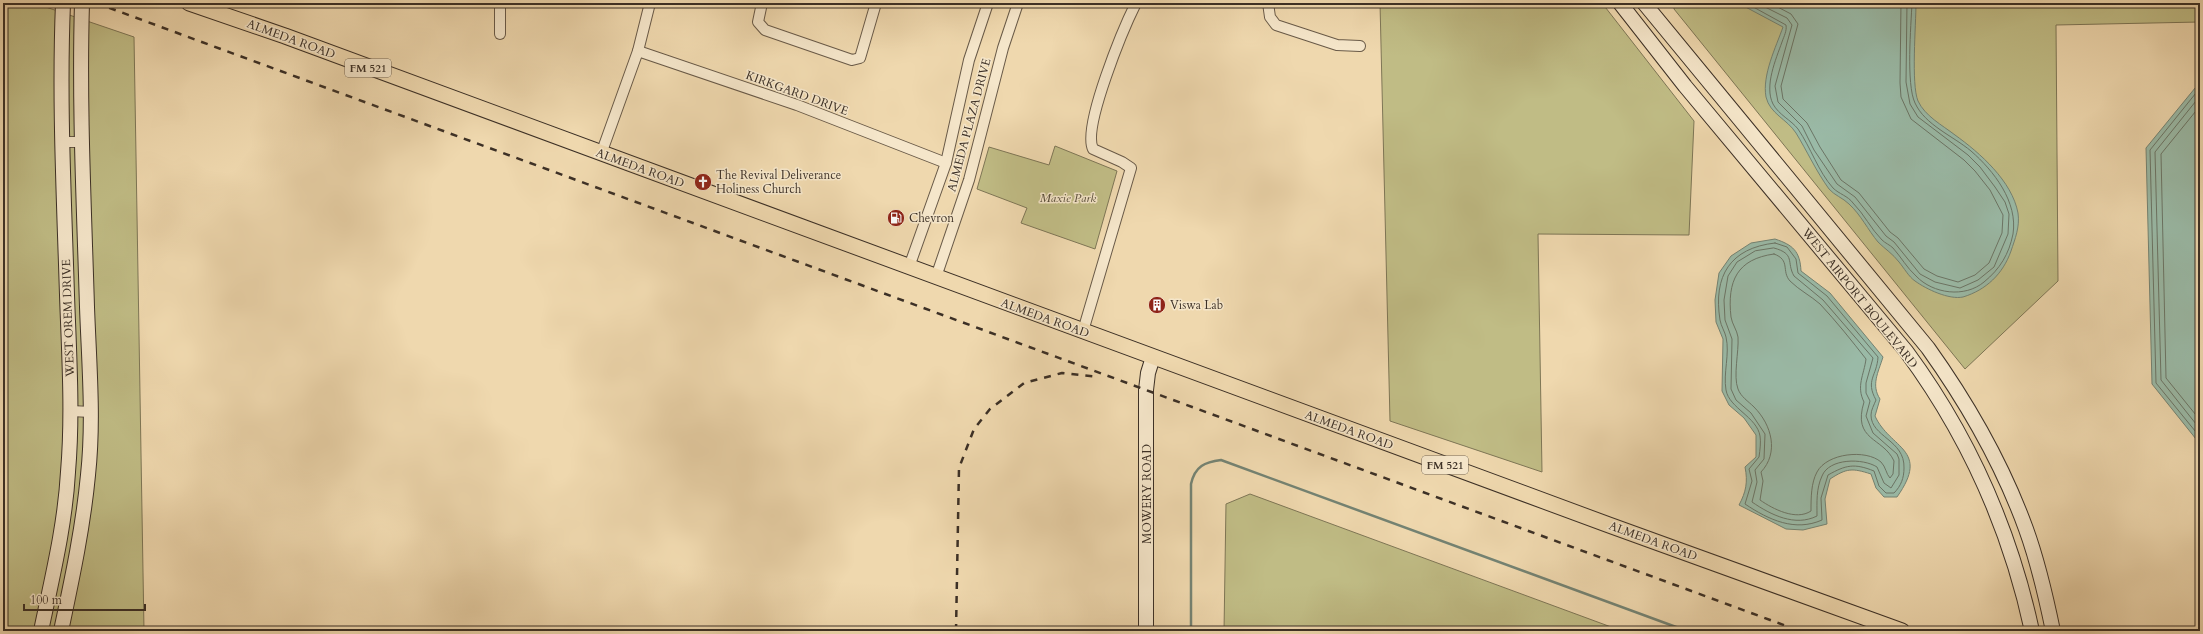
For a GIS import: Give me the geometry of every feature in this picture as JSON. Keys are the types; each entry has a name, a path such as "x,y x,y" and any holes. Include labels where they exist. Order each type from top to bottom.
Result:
{"main road":[{"name":"WEST OREM DRIVE","path":"40,631 59,551 68,473 71,411 60,64 62,3"},
{"name":"WEST OREM DRIVE","path":"61,631 78,555 89,474 91,412 80,65 82,3"},
{"name":"ALMEDA ROAD","path":"189,3 285,36 1601,523 1902,631"},
{"name":"WEST AIRPORT BOULEVARD","path":"1620,3 1685,86 1906,351 1938,395 1966,445 2006,535 2024,591 2032,631"},
{"name":"WEST AIRPORT BOULEVARD","path":"1644,3 1701,75 1928,348 1957,388 1979,425 2006,480 2026,528 2043,585 2054,631"},
{"path":"1685,86 1701,75"},
{"path":"1785,206 1801,195"},
{"path":"66,269 86,268"},
{"name":"MOWERY ROAD","path":"1146,631 1146,390 1148,373 1153,357"},
{"path":"2006,535 2026,528"}],"street":[{"path":"500,3 500,34"},
{"path":"601,154 638,51 650,3"},
{"path":"762,3 758,22 765,30 852,60 860,58 876,3"},
{"name":"ALMEDA PLAZA DRIVE","path":"909,267 946,163 969,60 988,3"},
{"name":"ALMEDA PLAZA DRIVE","path":"936,277 969,180 1003,48 1018,3"},
{"path":"1083,331 1131,168 1122,162 1092,149 1090,137 1108,70 1136,3"},
{"path":"1268,3 1270,17 1276,25 1337,45 1360,46"},
{"name":"KIRKGARD DRIVE","path":"638,51 798,105 946,163"},
{"path":"62,142 82,142"},
{"path":"71,411 91,412"},
{"path":"59,551 78,555"}],"green space":[{"path":"3,3 34,3 134,37 144,631 3,631"},
{"path":"1380,3 1602,3 1694,121 1689,235 1538,234 1542,472 1390,421"},
{"path":"1674,3 2200,3 2200,22 2056,25 2058,281 1965,369 1674,9"},
{"name":"Maxie Park","path":"1055,146 1117,171 1095,249 1021,223 1027,208 977,189 989,147 1049,165"},
{"path":"1250,494 1622,631 1224,631 1226,504"}],"water":[{"path":"1738,3 1916,3 1914,68 1918,101 1929,116 1975,150 1994,169 2002,179 2015,201 2018,213 2018,228 2016,237 2008,259 1993,280 1971,294 1957,298 1938,293 1925,287 1913,279 1897,259 1878,242 1853,208 1829,189 1796,133 1771,108 1766,97 1765,88 1768,70 1773,52 1783,27"},
{"path":"2200,82 2200,444 2152,384 2146,148"},
{"path":"1775,239 1791,246 1799,258 1801,271 1830,293 1883,357 1876,379 1877,394 1880,399 1875,416 1882,427 1904,451 1909,459 1910,469 1906,481 1897,497 1884,497 1876,488 1871,474 1850,470 1836,475 1830,479 1825,499 1827,524 1803,530 1786,529 1739,505 1746,487 1745,467 1756,457 1756,435 1744,418 1729,405 1722,391 1723,339 1716,322 1715,300 1719,273 1731,256 1751,243"}],"waterway":[{"path":"1191,631 1191,484 1198,469 1210,462 1221,460 1687,631"}],"railway":[{"path":"96,3 1800,631"},
{"path":"956,631 959,468 974,429 990,409 1024,383 1062,373 1099,377"}],"place":[{"name":"The Revival Deliverance Holiness Church","path":"703,182"},
{"name":"Chevron","path":"896,218"},
{"name":"Viswa Lab","path":"1157,305"}]}
